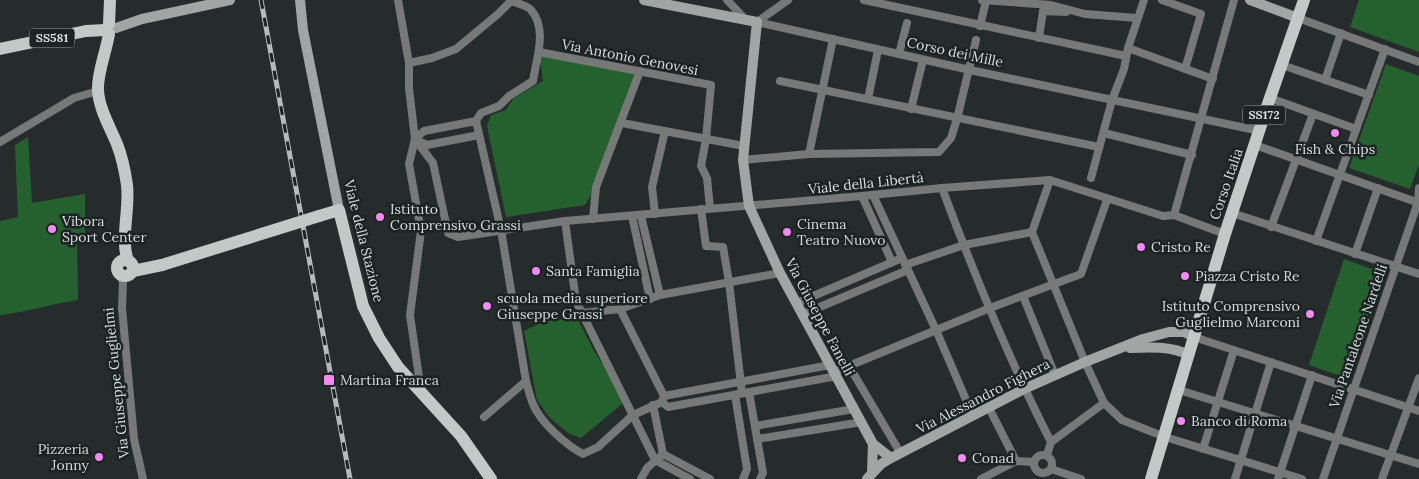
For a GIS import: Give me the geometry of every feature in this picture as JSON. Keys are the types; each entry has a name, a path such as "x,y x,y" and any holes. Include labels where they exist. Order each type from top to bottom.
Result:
{"main road":[{"path":"110,0 110,29 107,51 99,77 98,91 101,105 118,146 124,169 128,202 127,270 162,265 339,210"},
{"name":"Corso Italia","path":"1164,437 1225,234 1304,0"},
{"name":"SS581","path":"0,49 86,31 110,29"},
{"name":"Viale della Stazione","path":"339,210 359,290 370,320 394,360 461,436 491,479"},
{"name":"SS172","path":"1151,479 1164,437"}],"street":[{"name":"SS581","path":"110,29 142,19 230,0"},
{"name":"Viale della Stazione","path":"300,0 303,30 339,210"},
{"path":"398,0 409,63 409,88 415,139 409,164 421,231 410,314 421,392"},
{"name":"Corso dei Mille","path":"644,0 744,19 923,60 1260,131"},
{"path":"727,0 744,19"},
{"path":"736,0 744,19"},
{"path":"757,22 788,0"},
{"path":"864,0 1039,38 1127,52 1213,78"},
{"path":"909,10 910,0"},
{"path":"982,0 1051,5 1085,14"},
{"path":"1091,178 1112,100 1124,69 1127,52 1144,0"},
{"path":"1162,0 1201,14 1185,69"},
{"path":"1174,215 1234,0"},
{"path":"409,63 432,58 456,49 498,14 510,1 530,9 535,17 540,34 539,52 533,81 509,96 499,106 481,113 476,121 501,230 526,381 533,405 551,428 570,447 583,454 598,447 633,416 663,399 741,382 834,371"},
{"path":"980,26 986,1"},
{"path":"1255,1 1419,62"},
{"path":"1039,38 1043,11 1137,18"},
{"name":"Via Giuseppe Fanelli","path":"757,22 743,160 749,206 780,273 873,444"},
{"path":"899,54 906,23"},
{"path":"1325,80 1341,32"},
{"path":"809,154 834,39"},
{"path":"743,160 809,154 939,152 951,138 970,70 976,40"},
{"path":"1316,241 1385,49"},
{"path":"868,100 878,50"},
{"name":"Via Antonio Genovesi","path":"539,52 712,85 706,139 700,166 707,178 710,208"},
{"path":"911,109 923,60"},
{"path":"1282,65 1369,95"},
{"path":"593,219 596,187 622,123 640,71"},
{"path":"780,81 1099,147"},
{"path":"0,142 74,98 98,91"},
{"path":"1270,98 1356,129"},
{"path":"1271,227 1313,114"},
{"path":"415,139 424,131 476,121"},
{"path":"622,123 744,146"},
{"path":"655,214 652,187 665,131"},
{"path":"1104,133 1192,155"},
{"path":"415,139 427,146 479,135"},
{"name":"Viale della Libertà","path":"415,139 433,163 448,233 458,237 565,221 642,216 710,208 1050,180 1107,200 1164,216 1174,215 1225,234"},
{"path":"1255,146 1340,174 1418,203"},
{"path":"1050,180 1032,232 1085,362 1104,403 1122,420 1164,437 1279,475 1302,479"},
{"path":"942,188 1024,389 1051,442"},
{"path":"1355,254 1378,188"},
{"name":"Via Pantaleone Nardelli","path":"1323,479 1418,203 1419,188"},
{"path":"873,195 936,330 973,416"},
{"path":"862,196 892,262"},
{"path":"620,309 668,407 742,394 834,371 990,308 1081,274 1107,200"},
{"path":"701,209 706,246 723,247 729,282 742,394 747,469 743,479"},
{"path":"1232,213 1419,274"},
{"path":"632,216 650,299"},
{"path":"642,216 660,295"},
{"path":"565,221 576,301 655,460 690,479"},
{"path":"803,314 905,264 964,245 1032,232"},
{"path":"797,302 892,262 905,264"},
{"name":"Via Giuseppe Guglielmi","path":"127,270 122,308 134,439 144,479"},
{"path":"582,313 620,309 660,295 780,273"},
{"path":"1023,296 1055,375"},
{"name":"Via Alessandro Fighera","path":"870,476 891,458 1024,389 1085,362 1169,332 1184,332 1194,336"},
{"path":"1194,336 1419,412"},
{"name":"Via Alessandro Fighera","path":"1119,349 1146,347 1179,351 1189,355"},
{"path":"1203,449 1234,350"},
{"path":"1235,479 1270,362"},
{"name":"Via Giuseppe Fanelli","path":"848,366 901,454"},
{"path":"1279,475 1312,375"},
{"path":"1382,479 1419,378"},
{"path":"484,417 526,381"},
{"path":"1179,390 1419,464"},
{"path":"742,394 755,426 763,473 760,479"},
{"path":"1046,455 1051,442 1104,403"},
{"path":"652,405 663,454 710,479"},
{"path":"755,426 854,408"},
{"path":"989,408 1016,461"},
{"path":"757,439 862,422"},
{"path":"873,444 891,458"},
{"path":"870,476 873,444"},
{"path":"641,479 647,468 663,454"},
{"path":"1051,469 1051,460 1046,455 1040,455 1034,462 1038,476 1051,469 1082,479"},
{"path":"981,479 1016,461 1034,462"}],"green space":[{"path":"1359,0 1419,0 1419,52 1350,27"},
{"path":"539,52 640,71 596,187 585,205 506,217 487,126 491,115 506,110 513,99 543,81"},
{"path":"1386,64 1419,76 1419,164 1410,189 1349,168"},
{"name":"Vibora Sport Center","path":"28,137 32,203 85,194 85,242 77,242 78,300 0,315 0,221 18,217 15,145"},
{"path":"1344,259 1385,274 1349,379 1309,365"},
{"path":"577,318 594,351 621,392 622,404 581,438 568,433 549,417 537,400 524,331 545,321"}],"railway":[{"path":"261,0 350,479"}],"place":[{"name":"Fish & Chips","path":"1335,133"},
{"name":"Istituto Comprensivo Grassi","path":"380,217"},
{"name":"Vibora Sport Center","path":"52,229"},
{"name":"Cinema Teatro Nuovo","path":"787,232"},
{"name":"Cristo Re","path":"1141,247"},
{"name":"Santa Famiglia","path":"536,271"},
{"name":"Piazza Cristo Re","path":"1185,276"},
{"name":"scuola media superiore Giuseppe Grassi","path":"487,306"},
{"name":"Istituto Comprensivo Guglielmo Marconi","path":"1310,314"},
{"name":"Martina Franca","path":"329,380"},
{"name":"Banco di Roma","path":"1181,421"},
{"name":"Pizzeria Jonny","path":"99,457"},
{"name":"Conad","path":"962,458"}]}
